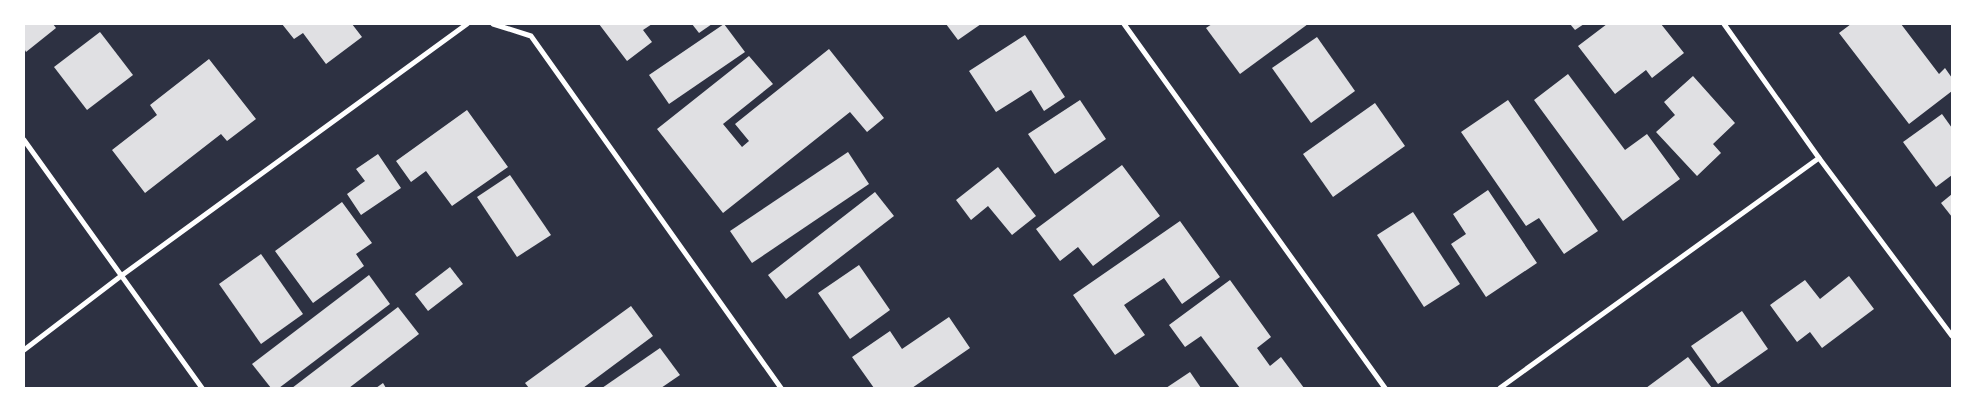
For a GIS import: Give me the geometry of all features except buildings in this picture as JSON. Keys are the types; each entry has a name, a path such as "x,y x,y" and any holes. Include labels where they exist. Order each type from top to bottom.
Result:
{"street":[{"path":"24,350 121,276 467,24"},
{"path":"493,24 531,36 781,388"},
{"path":"1124,24 1385,388"},
{"path":"1724,24 1818,158 1952,336"},
{"path":"24,140 202,388"},
{"path":"1500,388 1818,158"}]}
